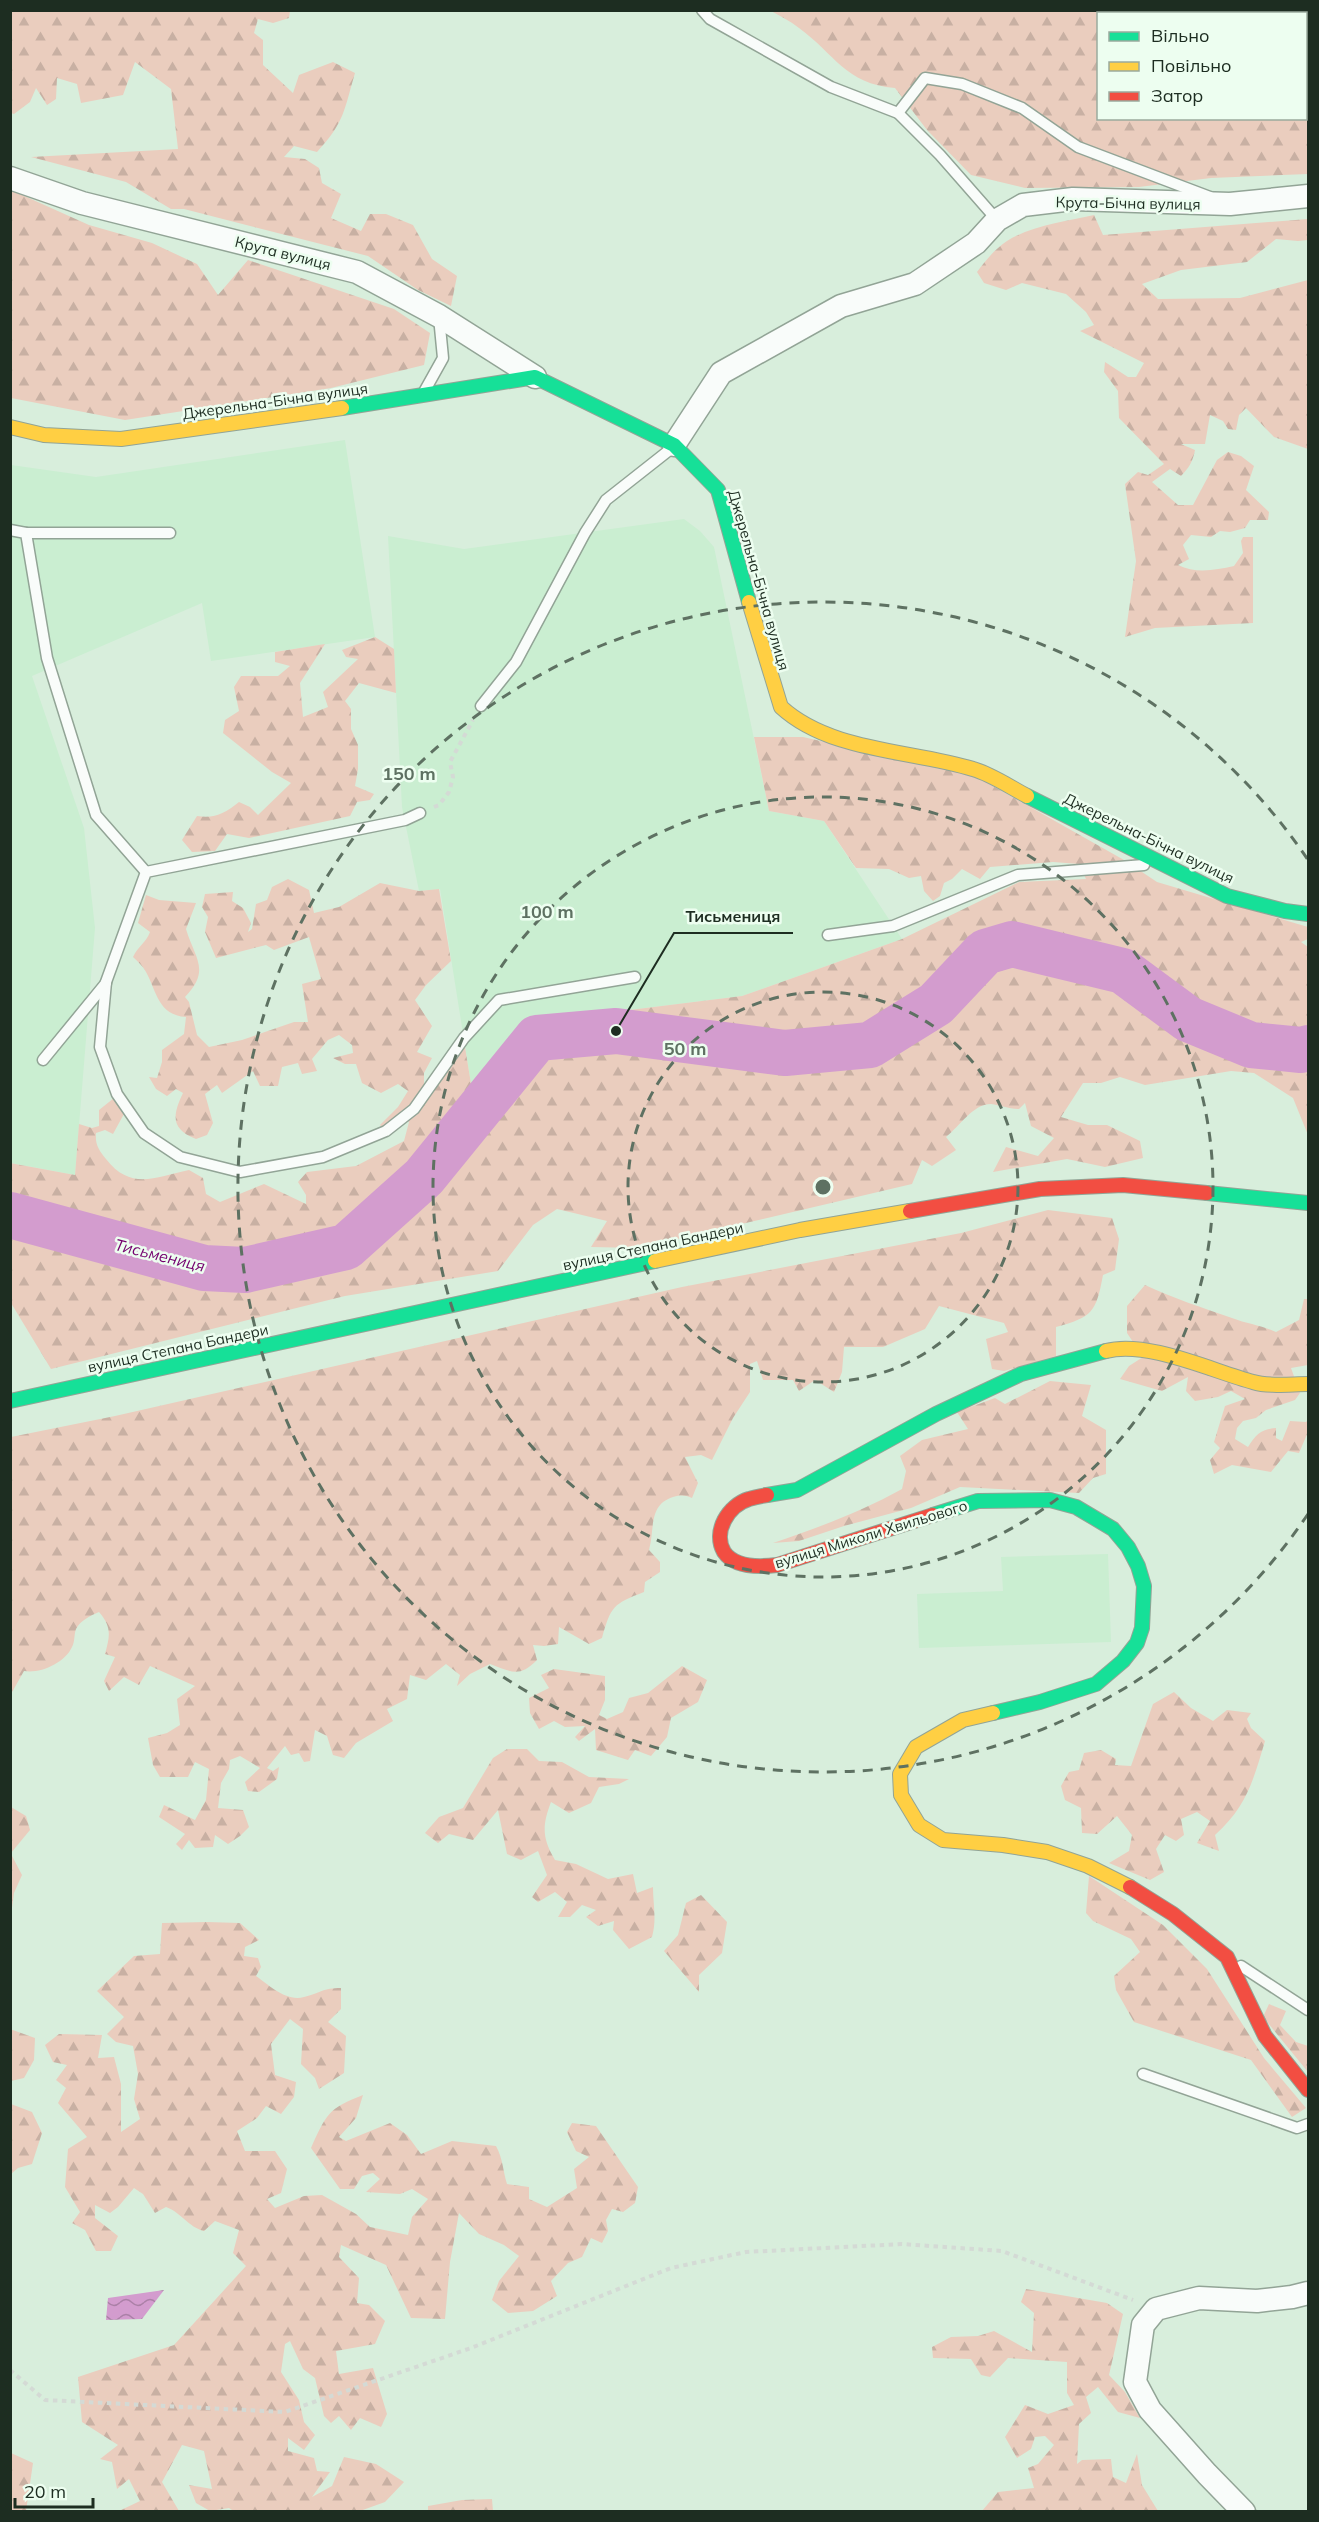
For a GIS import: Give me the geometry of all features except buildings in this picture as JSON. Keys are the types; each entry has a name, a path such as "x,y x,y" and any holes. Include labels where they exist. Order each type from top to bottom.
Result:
{"street":[{"name":"Крута вулиця","path":"10,178 82,203 357,272 439,316 535,377"},
{"name":"Крута-Бічна вулиця","path":"674,446 721,373 841,306 915,284 976,243 997,220 1023,205 1073,199 1230,204 1308,196"},
{"name":"Джерельна-Бічна вулиця","path":"10,427 44,435 121,439 420,397 535,377 674,446 718,490 772,683 781,707 794,719 832,737 975,769 1159,864 1227,896 1285,911 1308,914"},
{"name":"вулиця Степана Бандери","path":"10,1401 800,1230 1040,1189 1123,1185 1308,1203"},
{"name":"вулиця Миколи Хвильового","path":"1308,1384 1255,1383 1189,1360 1120,1347 1076,1358 1021,1374 947,1409 796,1490 747,1499 728,1512 720,1539 725,1553 738,1562 758,1567 777,1565 978,1501 1050,1500 1076,1507 1113,1529 1128,1547 1138,1566 1144,1586 1142,1628 1137,1643 1123,1660 1096,1684 1040,1702 963,1720 916,1747 900,1773 901,1795 919,1825 943,1840 1003,1845 1047,1852 1088,1866 1133,1888 1173,1914 1227,1957 1265,2036 1308,2090"},
{"path":"1244,2511 1207,2474 1150,2410 1135,2382 1143,2325 1156,2309 1199,2298 1257,2301 1308,2293"}],"lane":[{"path":"702,10 710,19 831,87 898,113 940,155 997,220"},
{"path":"898,113 925,78 962,84 1022,108 1078,147 1230,204"},
{"path":"420,397 443,358 439,316"},
{"path":"481,706 516,662 585,533 606,500 674,446"},
{"path":"10,530 26,533 170,533"},
{"path":"26,533 47,658 96,815 146,872"},
{"path":"146,872 405,820 420,813"},
{"path":"828,935 893,926 1018,875 1159,864"},
{"path":"146,872 106,982 100,1047 117,1094 144,1133 180,1157 240,1172 323,1157 386,1131 414,1109 464,1038 499,1000 635,977"},
{"path":"43,1060 106,982"},
{"path":"1227,1957 1308,2010"},
{"path":"1143,2074 1297,2128 1308,2124"}],"path":[{"path":"420,813 439,805 449,792 453,777 450,762 481,706"},
{"path":"10,2370 45,2400 285,2412 471,2348 671,2268 746,2252 813,2248 902,2244 1002,2251 1156,2309"}],"shaded area":[{"path":"345,440 375,637 211,661 202,603 32,676 84,828 95,928 75,1175 11,1163 11,465 96,477"},
{"path":"684,519 700,531 714,547 769,811 824,821 902,939 742,996 541,1021 472,1090 440,889 419,891 402,807 388,536 464,549"},
{"path":"1108,1554 1111,1642 919,1648 917,1594 1003,1591 1001,1557"}],"green space":[{"path":"11,10 290,11 289,18 273,23 258,19 254,33 263,40 263,65 293,93 299,75 333,62 355,73 346,106 326,142 317,152 294,146 284,157 305,159 319,168 322,183 341,194 331,218 361,231 370,214 386,214 413,225 432,259 457,276 451,306 418,290 368,256 184,209 171,209 126,182 31,157 178,149 171,89 135,62 123,95 81,103 77,84 57,78 56,99 47,105 36,88 30,102 14,114 11,113"},
{"path":"771,11 1308,11 1308,174 1211,178 1139,187 1025,188 971,175 927,130 895,88 864,81 852,74 789,21"},
{"path":"11,190 89,225 152,243 197,264 218,295 248,260 394,309 430,333 424,365 331,388 125,420 11,398"},
{"path":"1094,215 1103,235 1308,219 1308,240 1276,239 1247,262 1181,270 1142,284 1158,299 1240,298 1308,280 1308,449 1274,437 1246,408 1239,415 1236,430 1228,429 1223,421 1210,415 1205,444 1181,444 1195,450 1192,461 1184,473 1181,476 1170,469 1152,482 1178,505 1193,505 1217,460 1228,452 1241,456 1254,466 1246,490 1269,512 1268,520 1250,520 1245,528 1230,532 1220,531 1211,537 1191,535 1183,545 1189,559 1178,565 1192,570 1213,570 1234,566 1243,553 1241,541 1243,537 1253,537 1253,623 1155,628 1125,637 1136,561 1125,484 1138,472 1148,475 1164,464 1119,418 1118,391 1104,372 1105,362 1128,377 1136,377 1144,363 1080,331 1094,325 1086,312 1066,294 1022,283 1006,290 984,283 977,272 998,248 1026,231"},
{"path":"375,637 394,649 396,693 359,683 345,701 351,709 351,729 358,745 355,786 374,794 370,800 357,802 350,816 249,838 227,834 215,851 192,852 182,840 197,816 209,817 220,814 239,802 250,807 258,815 291,783 272,772 223,733 225,720 239,711 234,687 241,676 278,676 290,666 275,662 275,652 325,644 300,683 303,717 328,707 323,692 358,659 346,657 342,650"},
{"path":"754,737 803,737 975,776 1124,860 1157,882 1308,927 1308,939 1301,942 1308,947 1308,1135 1293,1098 1254,1073 1231,1071 1145,1085 1120,1077 1101,1083 1083,1083 1061,1117 1088,1125 1107,1125 1140,1141 1143,1158 1105,1167 1067,1159 993,1172 1006,1147 1038,1156 1054,1138 1031,1126 1025,1103 1019,1109 984,1105 946,1137 956,1150 932,1166 922,1160 912,1184 639,1248 591,1247 607,1221 557,1209 533,1225 498,1271 345,1296 51,1369 11,1303 10,1163 75,1175 79,1124 92,1128 99,1126 99,1110 114,1098 125,1112 113,1134 105,1130 96,1133 96,1141 106,1159 115,1169 125,1175 144,1179 189,1170 203,1178 206,1194 220,1202 264,1184 306,1204 306,1195 298,1182 307,1172 356,1166 404,1141 409,1122 401,1116 384,1129 380,1125 398,1107 408,1091 398,1084 381,1093 362,1083 356,1064 345,1064 333,1058 353,1053 352,1045 339,1035 328,1040 312,1059 317,1071 302,1074 298,1063 282,1067 278,1086 260,1086 253,1071 222,1093 217,1085 205,1094 213,1123 207,1135 196,1139 182,1131 176,1121 176,1115 183,1093 176,1089 167,1096 156,1089 149,1077 157,1078 162,1062 162,1050 184,1034 186,1017 169,1012 164,1007 145,970 133,957 150,932 138,923 146,895 159,900 196,903 186,929 199,964 199,972 193,988 185,997 189,1002 197,1035 209,1047 242,1040 294,1022 308,1022 302,984 321,979 309,937 274,950 266,945 216,958 205,932 208,917 202,907 205,894 233,892 232,901 243,908 251,923 248,932 252,929 256,904 267,900 272,887 288,879 309,890 314,913 339,907 380,883 419,891 439,889 451,961 426,985 415,1000 432,1026 417,1052 432,1058 424,1073 424,1103 465,1047 472,1090 541,1021 742,996 902,939 1019,882 1086,879 1079,864 1053,862 990,867 980,879 962,869 944,883 940,896 933,901 924,891 921,876 909,878 889,869 856,868 824,821 769,811"},
{"path":"1048,1210 1112,1218 1119,1239 1115,1270 1103,1275 1098,1297 1091,1311 1078,1320 1056,1327 1056,1356 1004,1371 992,1369 986,1339 1008,1332 1004,1323 939,1306 925,1329 883,1347 844,1347 842,1372 834,1392 815,1380 799,1391 793,1380 763,1380 757,1361 750,1364 750,1392 733,1418 712,1460 701,1455 685,1457 698,1483 692,1498 673,1497 665,1501 656,1512 649,1550 660,1562 660,1572 645,1582 644,1592 615,1607 608,1619 602,1638 589,1644 559,1627 558,1644 533,1645 537,1660 531,1666 515,1672 490,1664 470,1674 457,1686 460,1675 446,1664 426,1680 410,1675 407,1699 387,1709 393,1721 356,1743 344,1758 333,1755 327,1736 315,1730 310,1761 304,1762 299,1753 291,1755 285,1746 267,1768 273,1771 279,1767 277,1779 259,1792 248,1791 245,1782 260,1768 240,1756 230,1760 229,1769 221,1783 218,1808 243,1810 249,1827 228,1844 215,1835 213,1847 195,1848 189,1840 182,1850 176,1844 185,1834 159,1817 164,1805 195,1820 206,1800 209,1769 195,1762 188,1777 160,1777 153,1765 148,1738 167,1733 180,1725 177,1699 195,1686 150,1666 139,1685 124,1677 109,1691 104,1681 115,1657 105,1654 109,1632 99,1612 78,1626 73,1645 64,1658 44,1669 24,1671 11,1694 11,1437 115,1416 682,1287 961,1233"},
{"path":"1145,1285 1199,1307 1276,1332 1299,1320 1304,1299 1308,1299 1308,1365 1291,1368 1300,1393 1295,1400 1266,1410 1256,1418 1243,1421 1237,1428 1235,1439 1248,1447 1259,1433 1276,1428 1276,1438 1282,1441 1290,1421 1306,1422 1308,1420 1308,1432 1299,1453 1288,1451 1271,1472 1232,1465 1214,1474 1210,1460 1220,1448 1214,1442 1225,1406 1245,1399 1231,1391 1218,1397 1195,1401 1186,1391 1188,1377 1162,1391 1120,1379 1129,1366 1143,1357 1127,1333 1127,1306"},
{"path":"1050,1381 1091,1385 1082,1416 1106,1430 1106,1474 1093,1478 1079,1493 960,1487 911,1508 799,1541 773,1543 839,1519 902,1489 906,1471 900,1456 922,1440 968,1429 957,1412 995,1398 1005,1404"},
{"path":"682,1666 707,1680 698,1702 671,1718 667,1737 651,1756 635,1750 628,1760 596,1750 595,1729 579,1741 575,1737 585,1726 565,1727 554,1721 539,1729 530,1713 529,1698 549,1688 541,1675 554,1669 605,1676 605,1700 599,1715 607,1719 623,1712 629,1698 648,1693"},
{"path":"1174,1692 1191,1708 1213,1721 1227,1710 1251,1713 1247,1719 1251,1728 1265,1741 1248,1792 1235,1814 1215,1835 1219,1851 1197,1843 1210,1821 1197,1812 1181,1819 1184,1835 1176,1841 1165,1835 1156,1849 1164,1872 1150,1880 1109,1863 1129,1851 1132,1835 1117,1816 1097,1834 1082,1833 1081,1808 1065,1800 1061,1786 1069,1772 1079,1770 1084,1753 1101,1750 1116,1759 1115,1765 1131,1766 1153,1704"},
{"path":"507,1749 527,1749 539,1761 562,1762 589,1777 629,1779 619,1784 599,1787 591,1803 569,1813 551,1802 545,1832 555,1860 576,1864 608,1879 633,1874 637,1893 653,1887 655,1918 652,1937 629,1949 613,1930 614,1921 598,1926 586,1917 596,1910 582,1905 570,1917 558,1917 567,1902 555,1892 538,1902 532,1897 547,1875 538,1851 521,1860 507,1854 498,1810 473,1840 449,1834 438,1843 425,1833 439,1817 463,1808 493,1758"},
{"path":"11,1807 26,1816 30,1830 11,1853"},
{"path":"11,1854 22,1875 14,1893 11,1915"},
{"path":"1089,1876 1163,1925 1207,1969 1264,2058 1306,2108 1292,2117 1251,2060 1134,2022 1116,1990 1114,1976 1140,1952 1131,1939 1093,1921 1086,1913"},
{"path":"701,1895 727,1922 722,1953 699,1975 699,1992 664,1951 678,1935 686,1903"},
{"path":"162,1923 240,1923 259,1940 245,1947 244,1956 258,1958 261,1967 256,1976 284,1995 297,1998 341,1988 341,2009 328,2022 346,2036 344,2073 319,2089 315,2078 301,2064 303,2029 290,2019 271,2044 275,2075 296,2082 294,2097 281,2114 266,2106 257,2118 237,2131 245,2151 275,2151 287,2169 281,2193 267,2199 275,2208 304,2196 322,2195 356,2214 370,2227 408,2235 412,2217 428,2199 412,2189 400,2194 366,2192 380,2179 373,2173 362,2176 354,2189 340,2189 311,2148 330,2114 342,2104 363,2095 356,2118 339,2137 346,2141 390,2123 407,2135 421,2154 452,2141 496,2146 502,2160 507,2184 529,2187 529,2199 547,2207 577,2188 574,2169 589,2157 576,2151 567,2132 572,2123 596,2126 638,2187 635,2203 623,2212 612,2209 606,2220 608,2231 602,2243 591,2238 582,2257 568,2263 551,2281 557,2296 533,2311 508,2313 492,2300 499,2281 519,2256 504,2245 479,2234 459,2213 450,2262 445,2319 411,2318 386,2265 341,2245 339,2257 359,2278 357,2303 369,2305 385,2321 375,2344 336,2351 339,2374 373,2368 387,2414 381,2427 360,2418 351,2430 339,2416 331,2423 324,2416 315,2378 303,2369 290,2341 285,2344 281,2372 299,2400 304,2422 315,2435 304,2450 288,2438 288,2451 314,2458 317,2471 330,2472 312,2497 332,2486 344,2457 376,2464 404,2482 385,2502 360,2511 235,2512 229,2508 210,2511 196,2503 189,2485 212,2489 204,2451 182,2445 162,2482 179,2511 119,2511 140,2501 129,2479 117,2489 112,2462 100,2459 118,2445 82,2422 78,2377 174,2345 246,2266 233,2253 239,2230 215,2221 204,2231 166,2207 155,2213 143,2194 134,2188 110,2213 95,2205 95,2218 118,2236 111,2251 96,2251 85,2230 72,2223 80,2212 65,2187 68,2149 87,2137 58,2103 66,2088 56,2080 67,2065 53,2062 45,2045 59,2034 102,2035 98,2058 114,2057 121,2084 121,2132 140,2119 134,2099 138,2074 133,2046 116,2042 107,2034 124,2017 97,1991 134,1956 160,1954"},
{"path":"1269,2004 1286,2011 1280,2025 1296,2042 1308,2046 1308,2072 1263,2017"},
{"path":"10,2029 35,2038 34,2060 24,2078 11,2081"},
{"path":"11,2104 32,2112 42,2133 32,2164 18,2168 11,2174"},
{"path":"1026,2289 1107,2303 1123,2314 1109,2375 1125,2392 1140,2418 1118,2412 1098,2387 1086,2397 1091,2413 1079,2424 1077,2464 1082,2460 1111,2459 1113,2477 1126,2483 1137,2454 1142,2485 1158,2511 982,2511 998,2492 1034,2488 1028,2468 1038,2464 1054,2445 1045,2436 1035,2437 1031,2449 1017,2458 1005,2437 1025,2405 1048,2414 1074,2405 1067,2393 1067,2362 1008,2358 990,2377 981,2375 971,2359 933,2358 932,2347 951,2337 978,2336 994,2331 1032,2352 1034,2313 1021,2302"},
{"path":"11,2453 33,2463 26,2511 11,2511"},
{"path":"492,2499 493,2511 428,2511 428,2506 462,2500"}],"water":[{"path":"164,2290 142,2319 106,2320 108,2298"}],"waterway":[{"name":"Тисьмениця","path":"10,1215 204,1268 245,1270 346,1247 424,1177 537,1038 616,1031 785,1053 870,1045 936,1004 985,952 1012,944 1123,971 1188,1019 1251,1045 1301,1050 1308,1048"}],"traffic: fast":[{"path":"342,408 535,377 674,445 718,490 749,602"},
{"path":"1027,796 1227,896 1285,911 1308,914"},
{"path":"1207,1193 1308,1203"},
{"path":"10,1401 655,1261"},
{"path":"767,1495 797,1490 936,1414 1021,1374 1106,1351"},
{"path":"933,1515 978,1501 1050,1500 1076,1507 1113,1529 1128,1547 1138,1566 1144,1586 1142,1628 1137,1643 1123,1661 1096,1684 1040,1702 993,1713"}],"traffic: slow":[{"path":"10,427 44,435 121,439 342,408"},
{"path":"749,602 781,707 801,722 823,733 872,748 980,771 1027,796"},
{"path":"655,1261 800,1230 910,1211"},
{"path":"1106,1351 1122,1349 1160,1353 1259,1384 1308,1384"},
{"path":"993,1713 963,1720 916,1747 900,1774 901,1795 919,1825 943,1840 1003,1845 1047,1852 1088,1866 1130,1887"}],"traffic: jam":[{"path":"910,1211 1040,1189 1123,1185 1207,1193"},
{"path":"767,1495 742,1502 724,1520 720,1536 724,1552 741,1564 777,1565 933,1515"},
{"path":"1130,1887 1173,1914 1227,1957 1265,2036 1308,2090"}],"place":[{"name":"Тисьмениця","path":"616,1031"}]}
